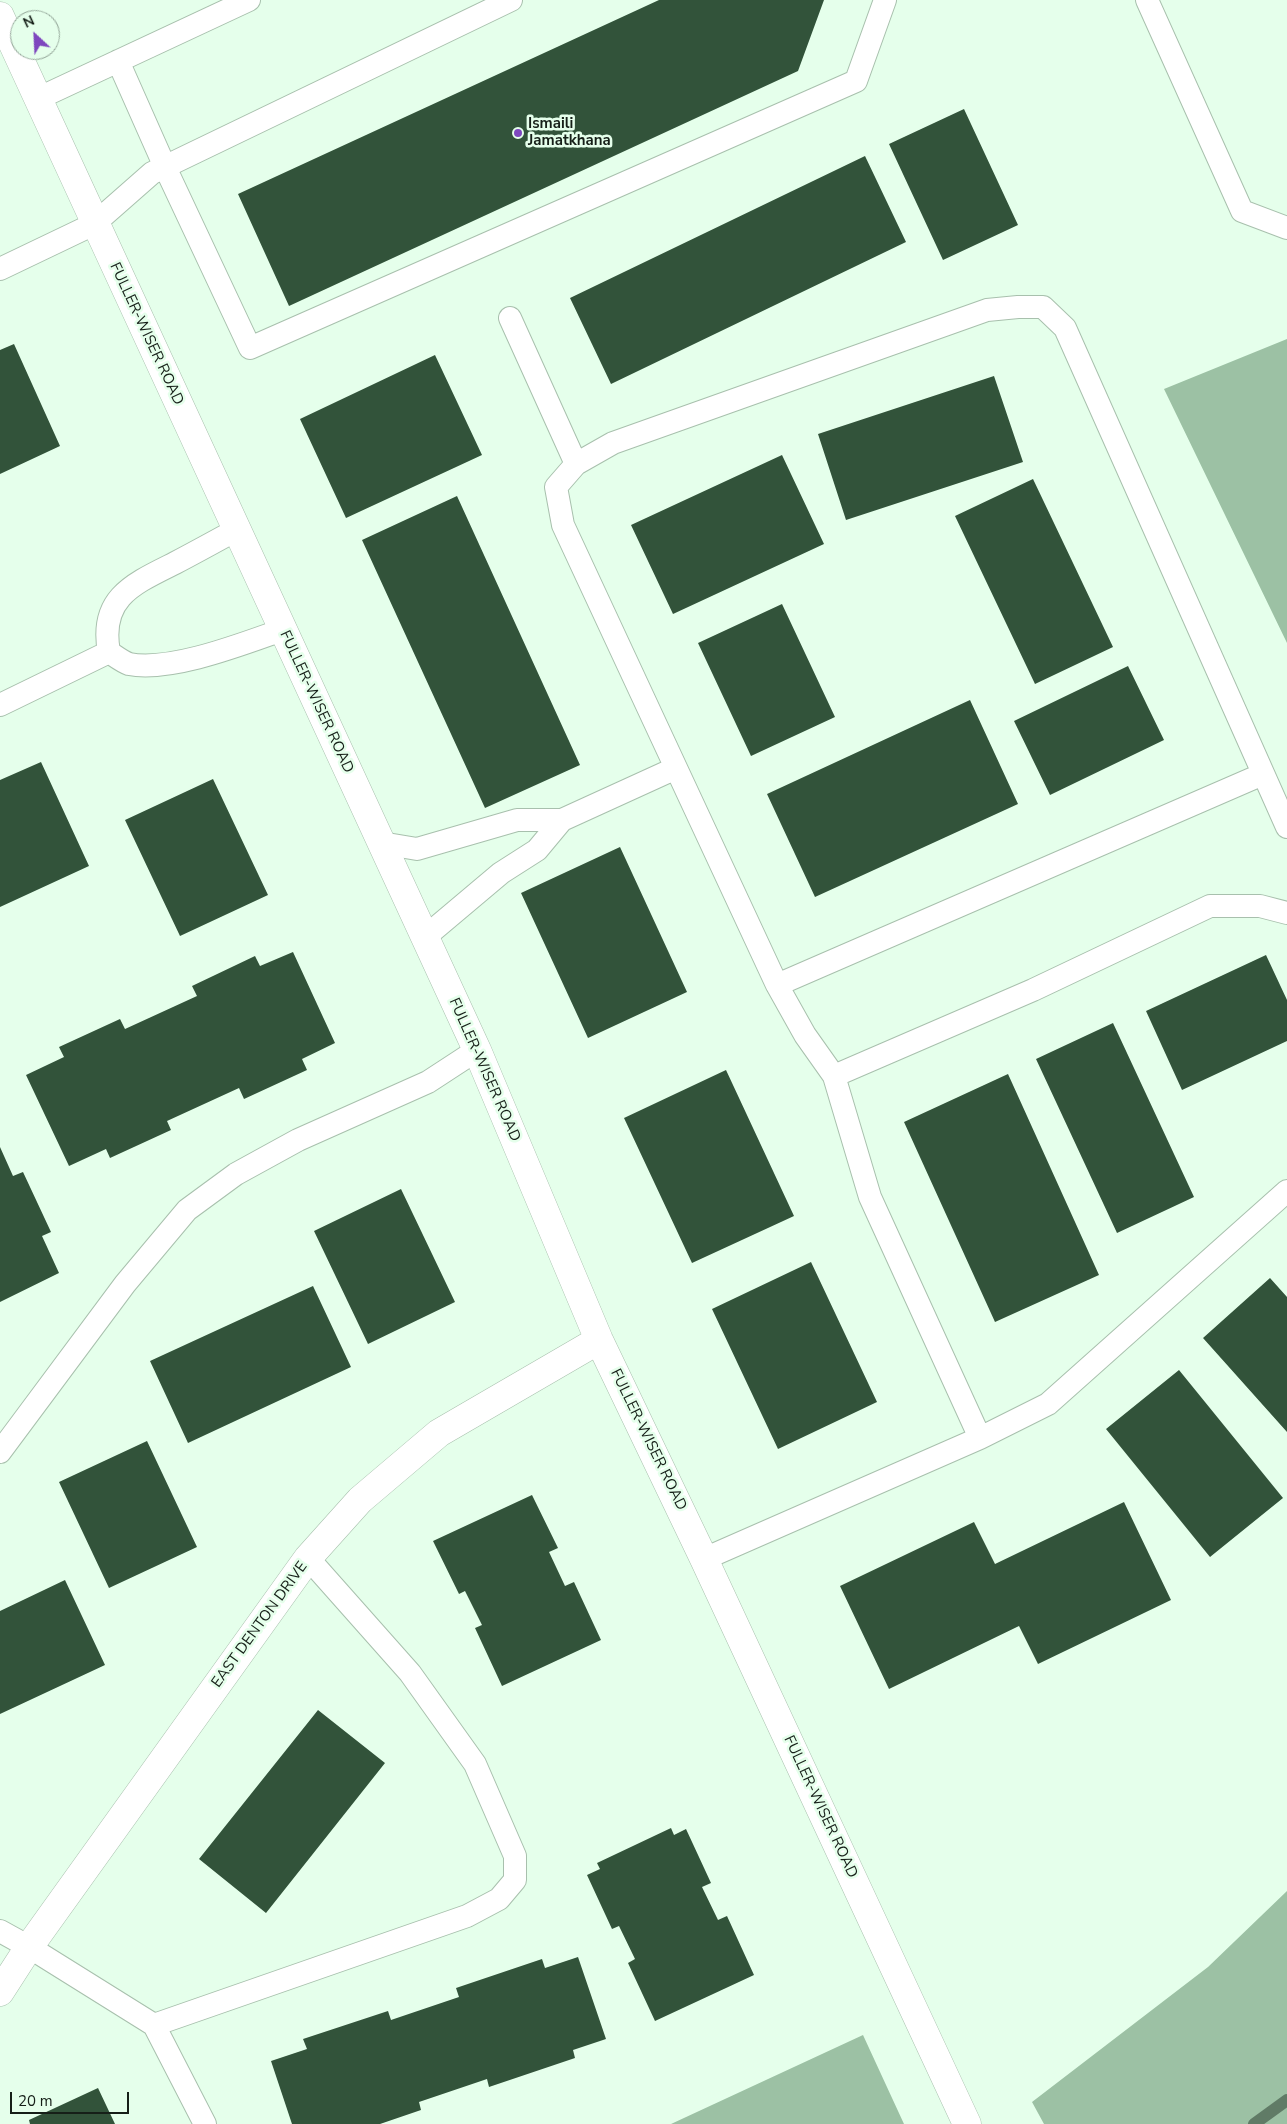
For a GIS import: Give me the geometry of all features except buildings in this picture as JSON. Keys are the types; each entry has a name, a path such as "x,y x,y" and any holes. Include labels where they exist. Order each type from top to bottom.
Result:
{"street":[{"name":"FULLER-WISER ROAD","path":"0,17 477,1050 599,1340 704,1559 967,2124"},
{"name":"EAST DENTON DRIVE","path":"0,1992 29,1947 308,1558 360,1500 439,1432 599,1340"}],"lane":[{"path":"37,99 248,0"},
{"path":"0,270 94,224 152,172 511,0"},
{"path":"118,61 165,167 250,348 856,81 885,0"},
{"path":"1147,0 1242,211 1287,228"},
{"path":"980,1438 870,1197 834,1076 804,1035 777,985 562,525 556,487 576,464 614,443 987,310 1043,307 1066,328 1287,827"},
{"path":"510,318 576,464"},
{"path":"236,530 152,574 122,594 110,613 106,634 110,652 128,664 155,665 210,654 282,630"},
{"path":"0,705 110,652"},
{"path":"381,843 417,850 517,820 562,820 676,768"},
{"path":"777,985 1263,774"},
{"path":"425,937 501,873 537,850 562,820"},
{"path":"834,1076 1033,990 1210,906 1260,906 1287,913"},
{"path":"0,1452 125,1284 187,1210 236,1174 290,1144 428,1082 477,1050"},
{"path":"704,1559 980,1438 1048,1404 1287,1191"},
{"path":"154,2025 467,1916 500,1899 515,1880 515,1856 475,1764 410,1673 308,1558"},
{"path":"0,1931 154,2025 205,2124"}],"green space":[{"path":"1287,339 1287,643 1164,389"},
{"path":"1287,1891 1287,2124 1044,2124 1032,2102 1208,1967"},
{"path":"863,2035 904,2124 671,2124"}],"waterway":[{"path":"1254,2124 1287,2100"}],"place":[{"name":"Ismaili Jamatkhana","path":"518,133"}]}
